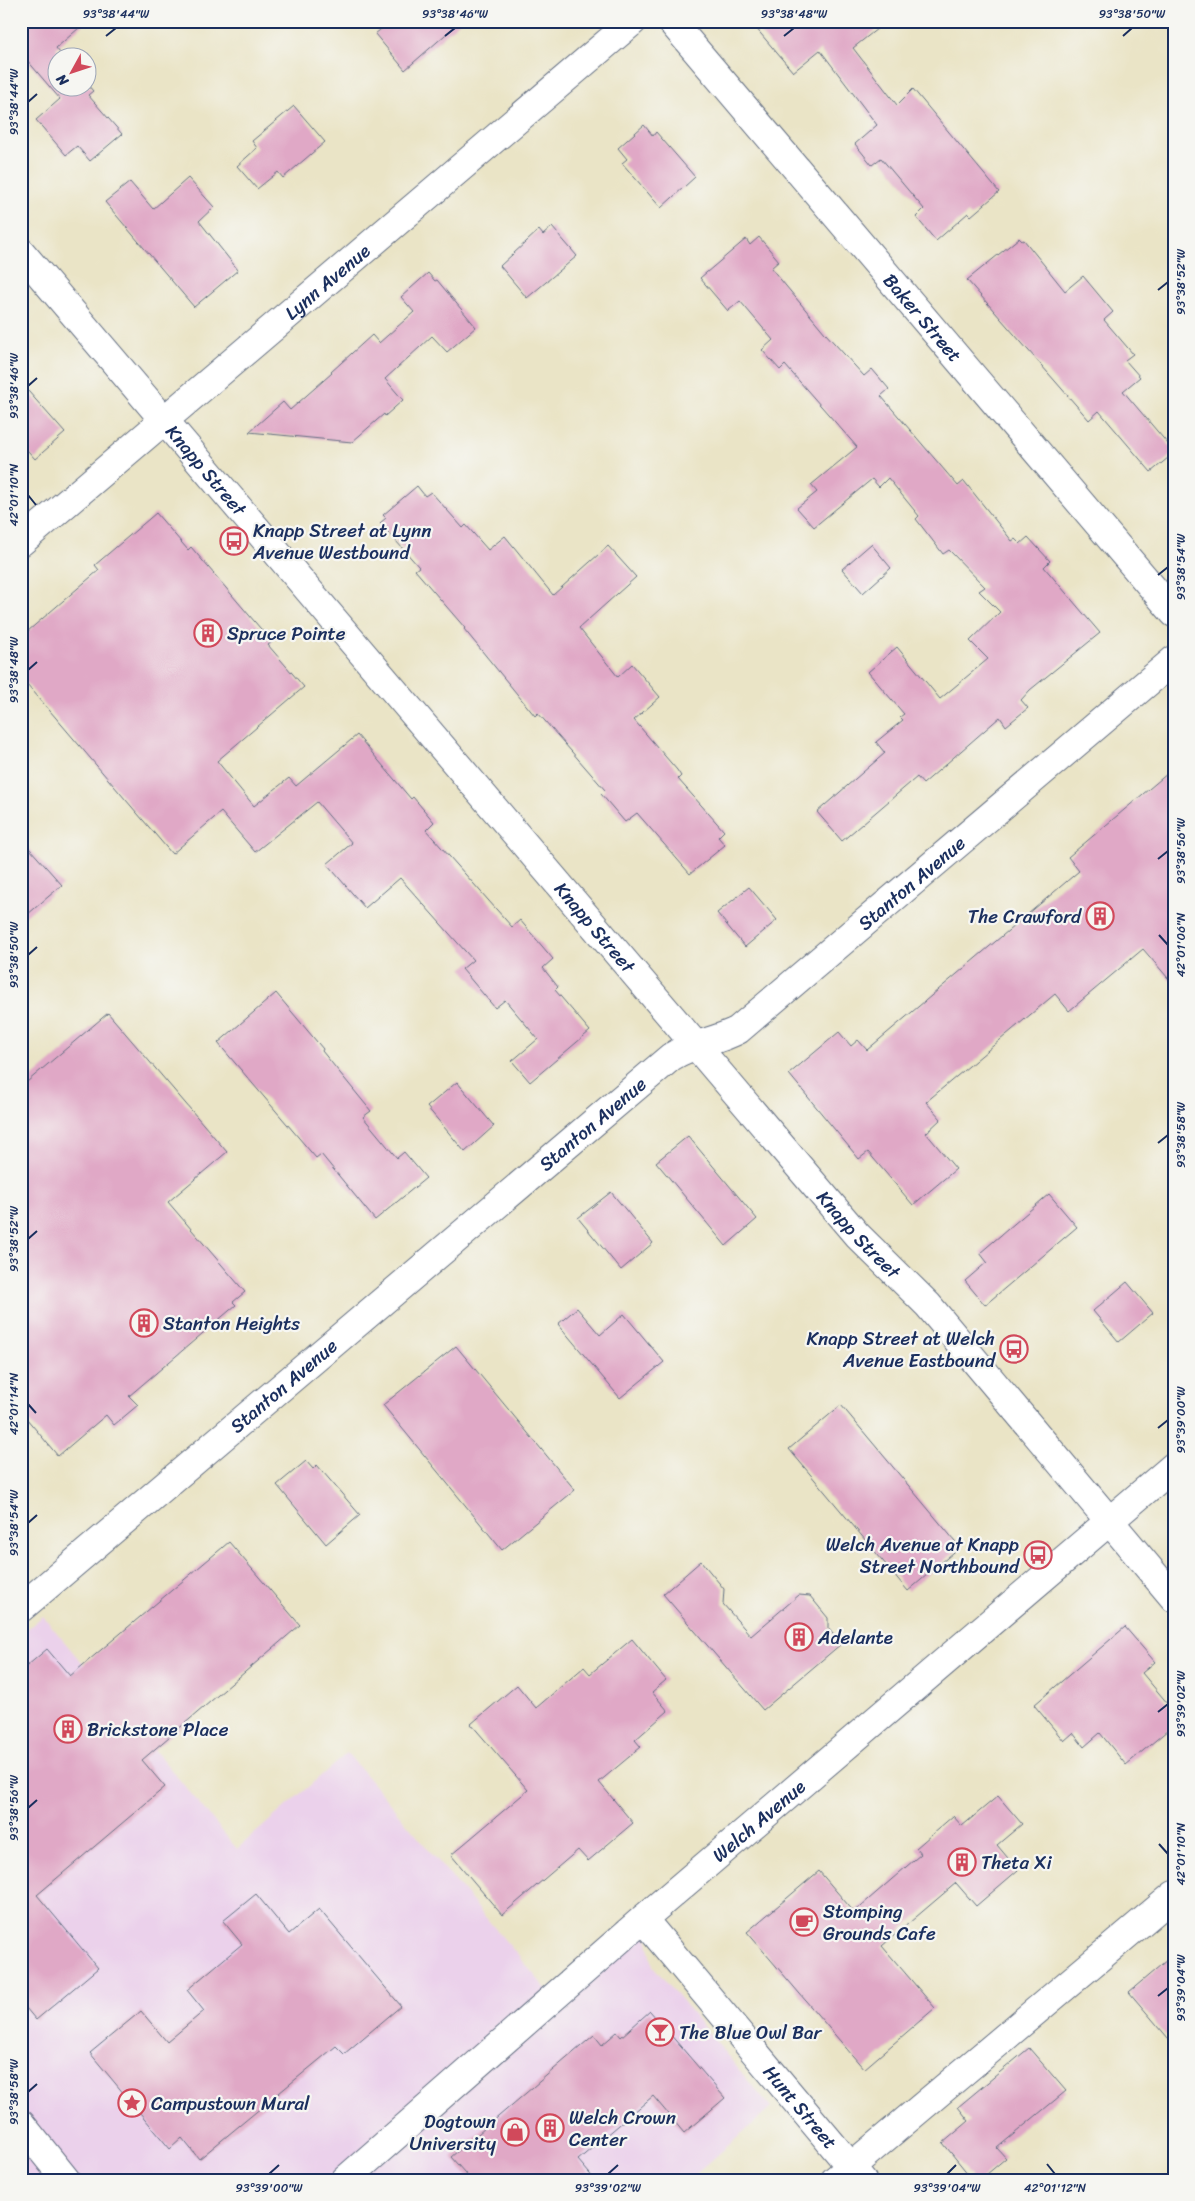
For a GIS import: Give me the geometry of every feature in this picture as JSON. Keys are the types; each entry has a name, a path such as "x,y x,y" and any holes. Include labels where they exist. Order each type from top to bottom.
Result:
{"street":[{"name":"Lynn Avenue","path":"21,542 633,21"},
{"name":"Baker Street","path":"671,21 1174,612"},
{"name":"Knapp Street","path":"21,252 165,419 857,1235 928,1305 1174,1598"},
{"name":"Stanton Avenue","path":"21,1608 671,1057 695,1044 724,1038 738,1030 1174,660"},
{"name":"Welch Avenue","path":"345,2180 643,1919 1174,1466"},
{"path":"849,2175 1174,1894"},
{"name":"Hunt Street","path":"643,1919 849,2175"},
{"path":"21,2124 66,2180"}],"shaded area":[{"path":"43,1616 237,1849 347,1753 553,1997 643,1919 653,1966 771,2108 689,2180 21,2180 21,1634"}],"building":[{"path":"33,21 87,21 56,48 48,48 48,85 21,53 21,31"},
{"path":"391,21 461,21 405,70 375,34"},
{"path":"750,21 887,21 853,48 897,105 913,89 999,192 971,216 968,213 936,241 916,217 924,209 881,158 872,165 855,144 877,125 820,50 793,72"},
{"path":"91,98 122,134 90,161 77,146 66,155 36,120 60,99"},
{"path":"294,106 325,142 283,178 278,172 257,189 237,166 257,148 252,141"},
{"path":"644,125 653,136 656,132 695,177 661,208 622,163 627,159 618,148"},
{"path":"188,178 214,207 199,221 238,270 194,307 105,202 130,182 153,209"},
{"path":"552,227 577,256 527,298 500,266 539,230 543,235"},
{"path":"759,237 779,261 771,268 825,333 864,376 872,369 889,389 881,396 958,486 964,481 1012,541 1015,539 1020,544 1028,537 1050,561 1044,567 1100,633 1030,690 1021,700 1028,708 1006,726 1000,717 923,784 917,777 842,841 817,812 885,753 876,742 903,720 900,717 904,714 868,672 897,647 940,699 988,659 970,641 1000,612 979,591 985,587 949,550 943,554 916,519 919,516 888,478 879,487 872,479 814,527 797,508 817,492 811,485 857,447 785,365 780,370 762,350 773,340 740,301 728,311 700,278 746,239 750,245"},
{"path":"1019,238 1022,241 1024,240 1065,291 1083,276 1113,312 1104,320 1133,354 1125,360 1140,377 1123,391 1174,451 1151,472 1099,411 1089,420 967,280"},
{"path":"428,273 435,281 437,280 476,327 447,352 432,336 385,379 403,400 385,416 384,414 352,442 249,432 283,402 290,410 372,335 379,343 414,312 401,297"},
{"path":"21,383 65,433 35,459 21,443"},
{"path":"417,486 425,496 431,492 463,528 466,525 488,550 505,536 553,595 608,546 636,577 579,628 618,677 632,664 660,697 634,720 677,770 681,776 678,779 724,831 718,837 725,845 690,874 637,813 625,822 601,794 605,790 538,713 535,716 465,628 415,570 419,567 380,523 386,518 383,515"},
{"path":"156,513 188,550 191,547 272,642 268,645 304,687 217,761 254,806 289,778 296,786 357,735 411,799 413,797 434,822 426,830 512,927 520,920 553,959 543,968 558,987 555,990 590,1031 530,1082 512,1061 538,1039 505,1000 495,1008 462,969 473,960 400,878 365,908 327,864 352,843 317,802 255,852 221,812 172,854 21,677 21,637 99,570 95,565"},
{"path":"871,544 891,568 863,593 842,569"},
{"name":"The Crawford","path":"1174,768 1174,985 1143,949 1069,1011 1055,994 926,1102 941,1119 926,1133 956,1169 913,1205 868,1152 859,1159 789,1074 839,1032 851,1046 858,1040 867,1050 1079,871 1068,857"},
{"path":"21,839 62,885 21,920"},
{"path":"749,887 777,920 745,947 717,913"},
{"path":"276,993 371,1111 363,1117 397,1158 404,1152 426,1178 375,1220 321,1154 316,1158 218,1043"},
{"path":"108,1013 227,1152 168,1202 245,1292 233,1302 236,1305 129,1396 138,1405 114,1425 106,1415 58,1456 21,1412 21,1087"},
{"path":"457,1082 494,1126 465,1152 427,1107"},
{"path":"688,1136 757,1219 726,1246 656,1162"},
{"path":"611,1192 653,1243 621,1270 578,1218"},
{"path":"1049,1194 1077,1227 985,1305 965,1281 987,1262 980,1253"},
{"path":"1127,1282 1153,1313 1119,1342 1093,1311"},
{"path":"577,1308 600,1335 624,1314 664,1362 620,1398 558,1324"},
{"path":"456,1346 575,1490 502,1550 383,1405"},
{"path":"841,1405 960,1547 908,1591 789,1449"},
{"path":"306,1461 313,1469 317,1465 360,1515 326,1544 277,1485"},
{"path":"229,1542 300,1625 142,1760 165,1787 37,1895 98,1968 36,2020 21,2002 21,1671 47,1649 70,1676"},
{"name":"Adelante","path":"701,1561 724,1589 723,1604 751,1636 799,1595 810,1596 828,1618 828,1628 841,1644 763,1710 663,1594"},
{"path":"1125,1627 1155,1662 1142,1673 1174,1711 1174,1725 1126,1765 1100,1733 1084,1747 1073,1733 1064,1741 1034,1705"},
{"path":"632,1639 666,1680 652,1692 668,1711 635,1740 641,1747 599,1782 633,1823 588,1861 578,1850 502,1915 451,1855 528,1790 471,1724 517,1685 536,1708 584,1667 590,1674"},
{"path":"998,1796 1022,1824 997,1845 1018,1870 976,1906 956,1883 882,1946 935,2008 864,2069 747,1932 819,1871 854,1912 921,1854 916,1848 953,1816 962,1826"},
{"path":"256,1894 289,1934 319,1909 401,2006 344,2054 336,2046 199,2159 182,2138 170,2149 90,2053 141,2011 167,2042 204,2011 187,1990 242,1944 223,1921"},
{"path":"1174,1954 1174,2045 1129,1992"},
{"name":"Welch Crown Center","path":"650,2011 725,2098 684,2133 653,2096 578,2160 595,2180 471,2180 451,2157 594,2035 602,2045 617,2032 621,2037"},
{"path":"1029,2048 1066,2091 997,2148 1006,2158 980,2180 973,2180 943,2143 969,2121 958,2107"}],"place":[{"name":"Knapp Street at Lynn Avenue Westbound","path":"234,541"},
{"name":"Spruce Pointe","path":"208,633"},
{"name":"The Crawford","path":"1100,916"},
{"name":"Stanton Heights","path":"144,1323"},
{"name":"Knapp Street at Welch Avenue Eastbound","path":"1014,1349"},
{"name":"Welch Avenue at Knapp Street Northbound","path":"1038,1555"},
{"name":"Adelante","path":"799,1637"},
{"name":"Brickstone Place","path":"68,1729"},
{"name":"Theta Xi","path":"962,1862"},
{"name":"Stomping Grounds Cafe","path":"804,1922"},
{"name":"The Blue Owl Bar","path":"660,2032"},
{"name":"Campustown Mural","path":"132,2103"},
{"name":"Welch Crown Center","path":"550,2128"},
{"name":"Dogtown University","path":"515,2132"}]}
